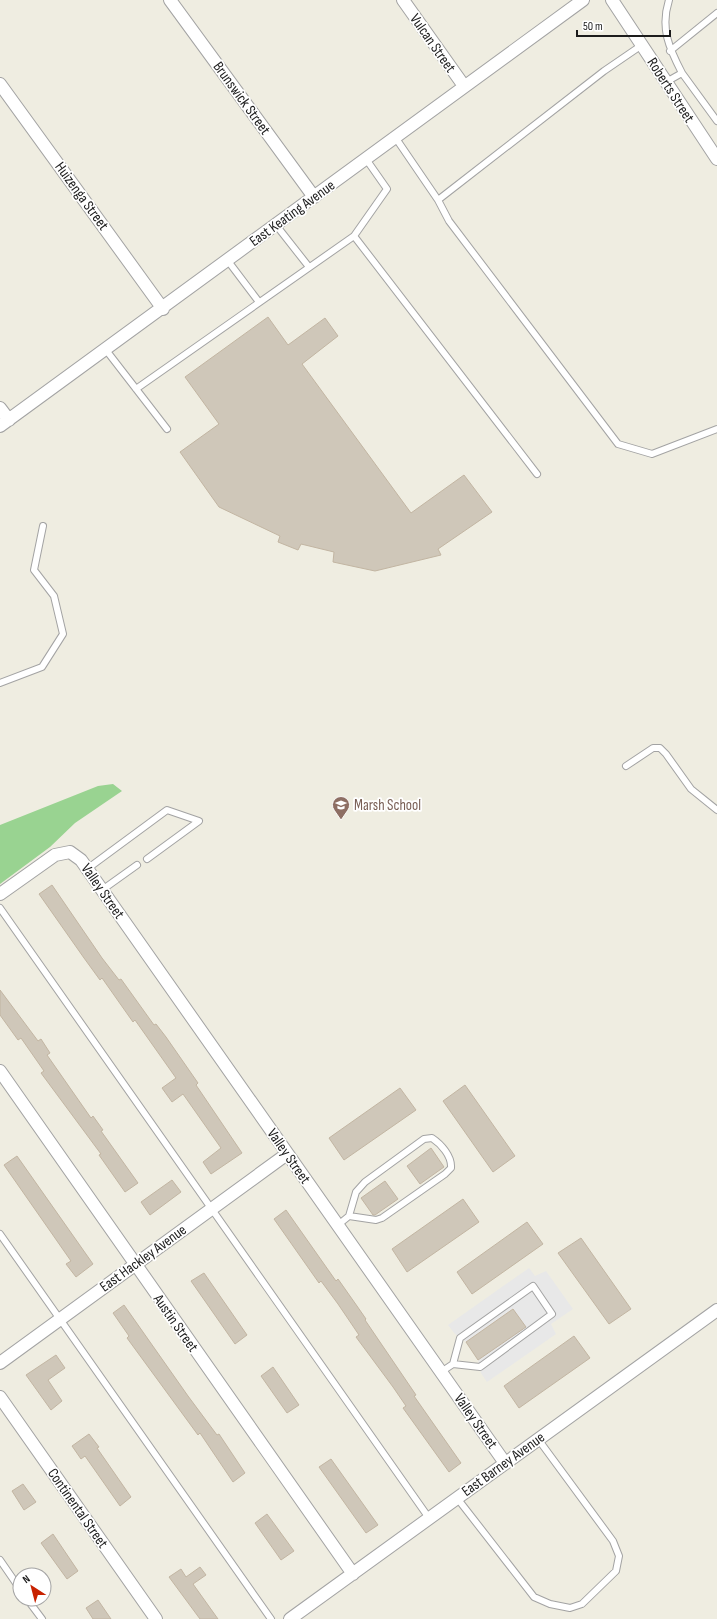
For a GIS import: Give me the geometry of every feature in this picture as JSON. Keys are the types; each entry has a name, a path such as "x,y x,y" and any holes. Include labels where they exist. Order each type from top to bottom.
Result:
{"street":[{"name":"Brunswick Street","path":"170,0 314,197"},
{"name":"Vulcan Street","path":"403,0 464,86"},
{"name":"East Keating Avenue","path":"4,423 228,261 464,86 583,0"},
{"name":"Roberts Street","path":"612,0 717,159"},
{"name":"Huizenga Street","path":"0,84 163,308"},
{"path":"0,408 4,423"},
{"name":"Valley Street","path":"0,894 55,855 70,852 76,854 505,1463"},
{"name":"Austin Street","path":"0,1071 353,1574"},
{"name":"East Hackley Avenue","path":"0,1363 287,1154"},
{"name":"East Barney Avenue","path":"290,1619 717,1310"},
{"name":"Continental Street","path":"0,1397 156,1619"}],"lane":[{"path":"669,0 665,29 670,50 682,73 717,121"},
{"path":"670,50 717,13"},
{"path":"438,200 604,71 642,45"},
{"path":"666,82 682,73"},
{"path":"395,137 438,200 449,221 618,444 652,454 717,429"},
{"path":"136,389 354,236 387,189 366,159"},
{"path":"276,225 309,267"},
{"path":"354,236 536,474"},
{"path":"228,261 259,302"},
{"path":"106,350 167,429"},
{"path":"0,683 42,667 63,634 54,596 34,570 43,526"},
{"path":"626,766 653,748 660,748 666,754 690,789 717,810"},
{"path":"87,869 167,810 199,821 147,859"},
{"path":"102,890 137,865"},
{"path":"0,908 429,1518"},
{"path":"338,1225 349,1216 356,1192 365,1182 424,1139 432,1138 440,1144 452,1162 451,1168 382,1218 376,1220 349,1216"},
{"path":"0,1234 271,1619"},
{"path":"441,1372 453,1364 480,1367 552,1314 533,1286 460,1338 453,1364"},
{"path":"457,1498 534,1597 550,1604 570,1608 582,1604 616,1571 620,1556 613,1541 538,1439"},
{"path":"0,1560 12,1577"},
{"path":"33,1607 42,1619"}],"green space":[{"path":"113,784 122,791 75,823 50,847 0,884 0,825 98,786"}],"shaded area":[{"path":"529,1268 535,1276 546,1271 573,1309 551,1324 556,1334 487,1382 481,1373 478,1360 525,1327 513,1309 466,1342 455,1334 448,1325"}],"building":[{"path":"268,317 288,345 325,318 338,336 302,364 411,513 464,475 492,512 438,549 441,555 375,571 333,562 334,552 301,544 298,550 278,542 280,536 219,507 180,452 219,424 185,377"},
{"path":"52,885 102,958 119,980 121,979 154,1025 156,1024 166,1037 198,1083 196,1085 242,1153 211,1174 203,1162 221,1148 183,1094 172,1102 162,1088 176,1078 135,1020 133,1022 102,978 100,980 39,894"},
{"path":"0,990 38,1041 41,1039 50,1053 47,1055 91,1118 93,1116 103,1130 101,1131 138,1183 125,1192 99,1155 101,1154 41,1073 44,1071 21,1038 18,1040 0,1015"},
{"path":"465,1085 515,1156 493,1172 443,1101"},
{"path":"400,1088 416,1110 344,1160 329,1138"},
{"path":"431,1148 444,1167 420,1184 407,1166"},
{"path":"17,1156 93,1264 76,1277 66,1264 71,1261 4,1165"},
{"path":"172,1180 181,1192 150,1215 141,1202"},
{"path":"385,1181 398,1199 373,1215 361,1198"},
{"path":"463,1199 479,1222 407,1272 392,1249"},
{"path":"286,1210 336,1281 338,1279 366,1319 365,1320 416,1395 414,1396 461,1463 449,1472 403,1408 406,1406 393,1387 356,1337 359,1335 338,1304 321,1281 319,1283 274,1219"},
{"path":"527,1222 543,1244 472,1294 457,1272"},
{"path":"581,1238 631,1309 609,1324 558,1253"},
{"path":"204,1273 247,1335 235,1344 191,1281"},
{"path":"124,1305 188,1396 217,1435 219,1434 245,1473 233,1482 200,1433 198,1435 127,1338 129,1336 113,1313"},
{"path":"513,1309 526,1327 478,1360 466,1342"},
{"path":"574,1336 590,1358 519,1408 504,1386"},
{"path":"56,1355 65,1368 48,1380 62,1401 51,1410 26,1375"},
{"path":"273,1367 299,1405 287,1413 261,1376"},
{"path":"89,1434 131,1497 120,1506 85,1456 81,1459 72,1446"},
{"path":"331,1459 378,1525 366,1533 319,1467"},
{"path":"23,1484 36,1502 24,1510 12,1491"},
{"path":"267,1514 294,1551 281,1560 255,1523"},
{"path":"53,1534 78,1571 67,1579 41,1543"},
{"path":"200,1567 206,1575 193,1584 218,1619 200,1619 169,1577 181,1569 186,1577"},
{"path":"98,1600 111,1619 93,1619 86,1608"}],"place":[{"name":"Marsh School","path":"341,820"}]}
